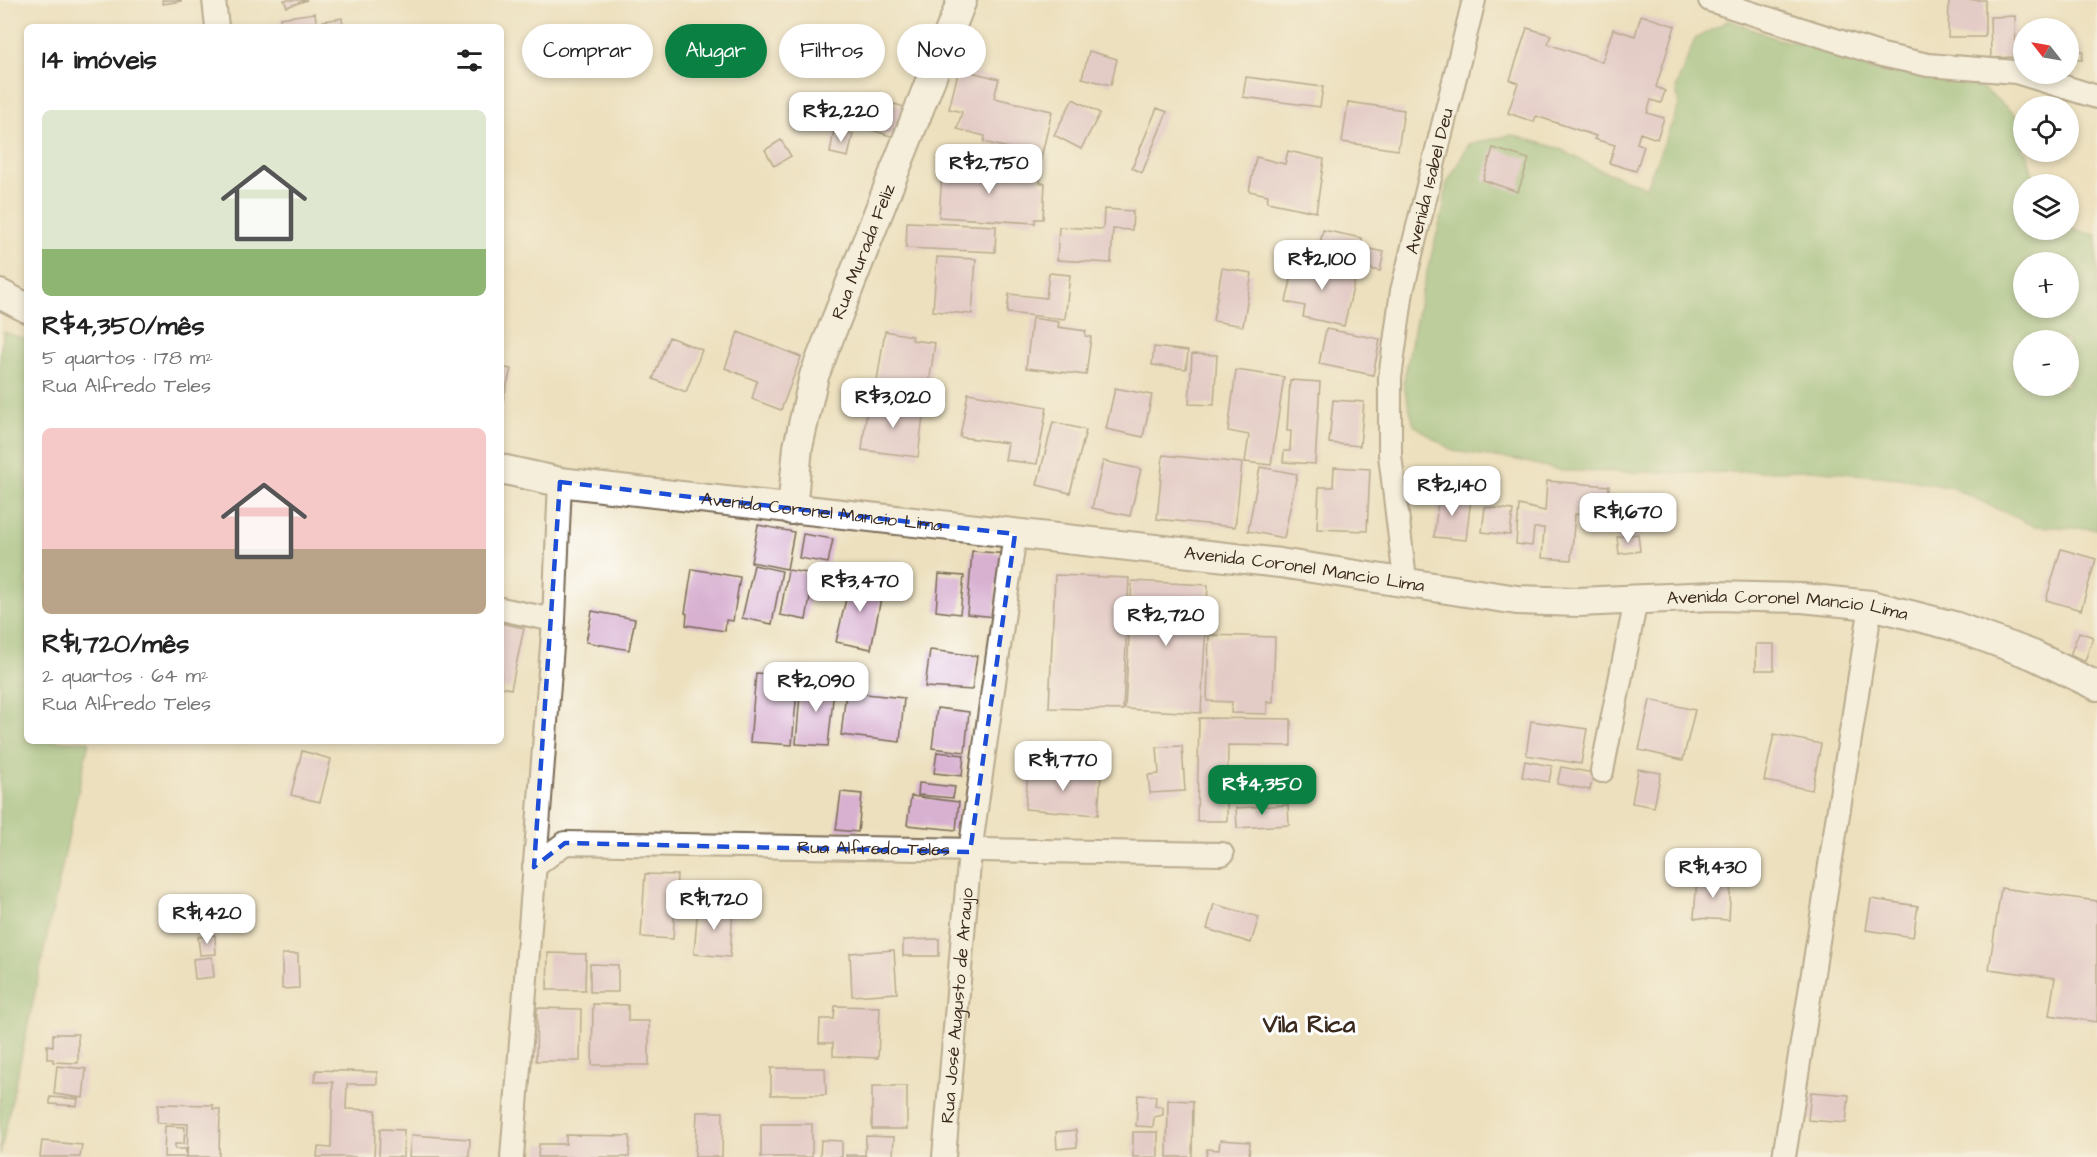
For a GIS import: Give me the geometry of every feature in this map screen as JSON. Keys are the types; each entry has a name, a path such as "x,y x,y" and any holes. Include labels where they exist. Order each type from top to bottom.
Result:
{"street":[{"path":"214,0 217,24"},
{"name":"Rua Murada Feliz","path":"792,510 798,447 814,376 962,0"},
{"name":"Avenida Isabel Deu","path":"1404,580 1390,455 1391,368 1404,281 1474,0"},
{"path":"1710,0 1882,55 1928,65 2016,72 2097,97"},
{"path":"0,294 24,306"},
{"name":"Avenida Coronel Mancio Lima","path":"504,470 560,482 792,510 1280,563 1404,580 1462,594 1517,600 1578,602 1713,596 1802,598 1871,605 1954,626 2033,655 2097,686"},
{"path":"512,1157 554,620 560,482"},
{"name":"Rua José Augusto de Araujo","path":"944,1157 970,852 1015,534"},
{"path":"1602,771 1636,600"},
{"path":"1785,1150 1871,605"},
{"path":"504,610 554,620"},
{"name":"Rua Alfredo Teles","path":"534,867 565,843 970,852 1222,854"}],"highlighted area":[{"path":"560,482 1015,534 970,852 565,843 534,867"}],"green space":[{"path":"1729,20 1777,39 1824,49 1870,70 1943,78 1985,90 2013,113 2013,162 2030,162 2032,174 2013,174 2013,240 2079,240 2079,231 2097,235 2097,529 2034,526 1953,488 1900,478 1811,470 1698,473 1563,471 1518,460 1453,451 1414,425 1403,384 1421,295 1444,207 1446,185 1469,144 1512,135 1558,148 1598,169 1646,187 1679,106 1676,87 1695,39"},
{"path":"4,332 24,339 24,744 88,744 0,1155 0,353"}],"building":[{"path":"162,0 181,0 181,1 163,4"},
{"path":"284,0 307,0 287,7"},
{"path":"1949,0 1985,0 1985,37 1948,37"},
{"path":"315,13 317,24 281,24 280,18"},
{"path":"1641,15 1675,26 1656,87 1665,91 1661,103 1651,100 1647,113 1664,118 1657,139 1640,133 1637,143 1644,146 1636,171 1609,163 1615,145 1594,139 1596,136 1536,116 1534,122 1508,113 1518,83 1510,80 1527,28 1551,35 1548,44 1602,62 1613,29 1635,36"},
{"path":"2015,16 2013,18 2013,57 1991,58 1990,17"},
{"path":"342,18 343,24 324,24 323,21"},
{"path":"1089,51 1117,59 1111,85 1082,78"},
{"path":"2079,51 2083,51 2082,60 2079,60"},
{"path":"986,76 999,79 994,98 1052,111 1037,175 1015,170 1020,151 984,142 985,136 957,129 962,112 949,109 957,78 986,78"},
{"path":"1246,77 1323,87 1320,107 1243,97"},
{"path":"869,96 907,108 897,138 859,126"},
{"path":"1073,99 1100,113 1081,149 1054,135"},
{"path":"1348,102 1404,110 1398,150 1342,142"},
{"path":"1157,108 1167,112 1142,173 1132,168"},
{"path":"834,130 853,134 848,157 830,153"},
{"path":"781,140 791,156 774,166 765,150"},
{"path":"1493,148 1529,159 1518,192 1483,180"},
{"path":"1288,151 1324,159 1316,212 1267,202 1268,195 1249,191 1256,157 1285,164"},
{"path":"943,158 969,160 968,167 979,168 979,173 1041,176 1040,183 1045,183 1043,219 1035,219 1035,223 939,217"},
{"path":"1104,209 1133,211 1132,230 1113,229 1111,263 1057,260 1059,227 1103,229"},
{"path":"907,222 996,226 995,252 906,248"},
{"path":"1323,230 1362,238 1361,247 1384,252 1380,271 1317,258"},
{"path":"937,257 976,259 972,314 933,311"},
{"path":"1296,258 1357,271 1344,326 1303,317 1305,306 1286,302"},
{"path":"1222,268 1252,273 1243,326 1213,321"},
{"path":"1049,273 1070,275 1065,319 1007,313 1009,294 1046,298"},
{"path":"1032,318 1059,322 1058,327 1086,331 1085,336 1091,337 1086,375 1026,368"},
{"path":"1326,329 1380,339 1373,375 1319,364"},
{"path":"885,331 912,336 912,340 935,343 926,405 874,399"},
{"path":"738,332 801,357 781,410 752,399 757,381 725,368"},
{"path":"669,337 702,350 686,392 653,379"},
{"path":"1154,347 1188,351 1186,369 1152,365"},
{"path":"1192,354 1217,355 1214,405 1189,404"},
{"path":"504,368 511,369 504,396"},
{"path":"1236,370 1284,377 1271,465 1245,462 1249,435 1228,431"},
{"path":"1290,380 1320,382 1315,464 1283,462 1284,451 1290,451 1291,431 1287,431"},
{"path":"1115,388 1152,395 1143,437 1106,429"},
{"path":"968,393 1047,407 1037,464 1005,460 1008,443 960,437"},
{"path":"1333,400 1364,402 1360,446 1329,443"},
{"path":"868,401 924,408 918,457 862,450"},
{"path":"1053,422 1086,430 1070,493 1037,485"},
{"path":"1163,455 1242,463 1235,527 1157,519"},
{"path":"1103,461 1141,469 1130,516 1092,508"},
{"path":"1260,467 1297,474 1284,538 1248,531"},
{"path":"1334,467 1370,469 1367,531 1317,529 1319,487 1333,487"},
{"path":"1547,481 1609,486 1606,517 1575,514 1571,560 1542,558 1544,528 1534,528 1532,546 1516,544 1519,505 1545,511"},
{"path":"1439,494 1471,498 1466,540 1434,537"},
{"path":"1485,507 1513,510 1510,535 1482,532"},
{"path":"758,525 794,532 787,569 751,562"},
{"path":"803,534 833,539 828,563 799,558"},
{"path":"1638,534 1640,551 1619,554 1617,537"},
{"path":"2061,549 2096,559 2081,610 2046,600"},
{"path":"972,551 1008,554 1004,583 996,583 995,617 967,614"},
{"path":"754,565 782,571 772,624 742,618"},
{"path":"692,569 740,577 733,621 726,620 725,631 686,625 687,614 685,613"},
{"path":"788,570 814,574 806,620 780,615"},
{"path":"939,574 964,576 960,614 936,611"},
{"path":"1055,575 1129,578 1123,710 1049,708"},
{"path":"851,577 884,583 871,649 836,642"},
{"path":"1132,581 1208,585 1201,713 1125,709"},
{"path":"592,611 635,619 629,650 586,642"},
{"path":"504,624 524,628 511,689 504,688"},
{"path":"2079,632 2093,637 2085,661 2070,655"},
{"path":"1209,635 1275,637 1273,703 1267,702 1267,714 1231,713 1232,702 1207,701"},
{"path":"1756,644 1774,644 1774,670 1756,670"},
{"path":"930,650 977,656 972,690 925,687"},
{"path":"756,673 772,674 770,689 797,691 792,745 750,742"},
{"path":"807,676 835,680 828,746 796,744 800,694 816,696 817,686 806,685"},
{"path":"846,692 904,698 900,742 841,735"},
{"path":"1650,700 1695,710 1683,760 1639,750"},
{"path":"937,708 969,712 965,752 932,748"},
{"path":"1199,718 1291,719 1291,746 1228,745 1227,821 1197,821"},
{"path":"1531,721 1587,729 1581,764 1526,755"},
{"path":"1774,734 1821,744 1812,790 1764,781"},
{"path":"1182,746 1185,791 1150,793 1148,775 1159,774 1157,747"},
{"path":"302,751 331,759 320,802 291,795"},
{"path":"937,752 964,755 962,776 934,773"},
{"path":"1525,761 1552,766 1549,782 1522,777"},
{"path":"1561,767 1594,773 1590,790 1557,784"},
{"path":"1028,769 1101,774 1098,815 1025,809"},
{"path":"1638,769 1661,773 1654,807 1632,803"},
{"path":"919,783 955,787 953,798 918,795"},
{"path":"841,792 862,794 858,832 836,830"},
{"path":"911,796 959,802 956,830 907,825"},
{"path":"1288,805 1289,825 1237,828 1236,808"},
{"path":"645,874 677,875 673,939 641,937"},
{"path":"1697,877 1731,879 1729,920 1694,918"},
{"path":"2001,888 2097,901 2097,1022 2049,1015 2055,978 1989,969"},
{"path":"1871,899 1918,906 1913,937 1866,930"},
{"path":"698,904 733,907 730,957 694,954"},
{"path":"1214,904 1259,917 1251,943 1207,929"},
{"path":"208,915 210,927 199,928 198,917"},
{"path":"215,935 216,954 200,955 198,937"},
{"path":"939,939 939,956 903,956 903,940"},
{"path":"894,950 897,993 852,996 850,953"},
{"path":"548,953 586,954 585,990 547,990"},
{"path":"282,954 298,954 299,988 282,989"},
{"path":"212,957 214,977 195,979 193,959"},
{"path":"590,964 618,965 618,992 590,992"},
{"path":"593,1004 628,1005 628,1021 649,1021 649,1065 592,1065"},
{"path":"835,1006 880,1007 878,1058 833,1056 833,1043 819,1043 820,1019 834,1019"},
{"path":"537,1008 581,1009 580,1061 536,1061"},
{"path":"53,1034 78,1034 78,1063 53,1062 53,1059 47,1059 47,1045 53,1046"},
{"path":"57,1066 86,1069 83,1098 54,1094"},
{"path":"771,1068 825,1068 826,1095 771,1095"},
{"path":"316,1070 377,1072 377,1084 347,1084 346,1109 376,1110 374,1157 317,1157 318,1147 331,1148 333,1082 315,1082"},
{"path":"872,1086 907,1086 907,1129 872,1129"},
{"path":"1811,1092 1849,1095 1846,1123 1808,1120"},
{"path":"1138,1095 1156,1096 1155,1106 1163,1107 1163,1115 1154,1117 1153,1127 1136,1126"},
{"path":"50,1097 78,1099 77,1106 50,1104"},
{"path":"1168,1100 1193,1101 1192,1157 1167,1157"},
{"path":"158,1104 213,1105 213,1109 220,1109 219,1157 187,1157 188,1124 157,1123"},
{"path":"697,1112 723,1112 722,1157 695,1157"},
{"path":"761,1124 812,1124 812,1157 761,1157"},
{"path":"165,1126 185,1127 184,1144 175,1144 175,1149 186,1149 186,1157 164,1157"},
{"path":"380,1129 404,1130 403,1157 379,1157"},
{"path":"1076,1130 1077,1147 1057,1149 1056,1132"},
{"path":"1133,1132 1158,1132 1158,1157 1133,1157"},
{"path":"411,1135 470,1139 469,1157 409,1157"},
{"path":"566,1135 630,1136 629,1157 538,1157 539,1144 566,1144"},
{"path":"866,1136 894,1137 893,1157 865,1157"},
{"path":"821,1140 842,1141 842,1157 820,1157"},
{"path":"1220,1140 1250,1142 1249,1157 1206,1157 1207,1149 1219,1150"},
{"path":"42,1141 82,1145 80,1157 40,1157"},
{"path":"846,1155 865,1155 865,1157 846,1157"}],"district":[{"name":"Vila Rica","path":"1309,1024"}]}
